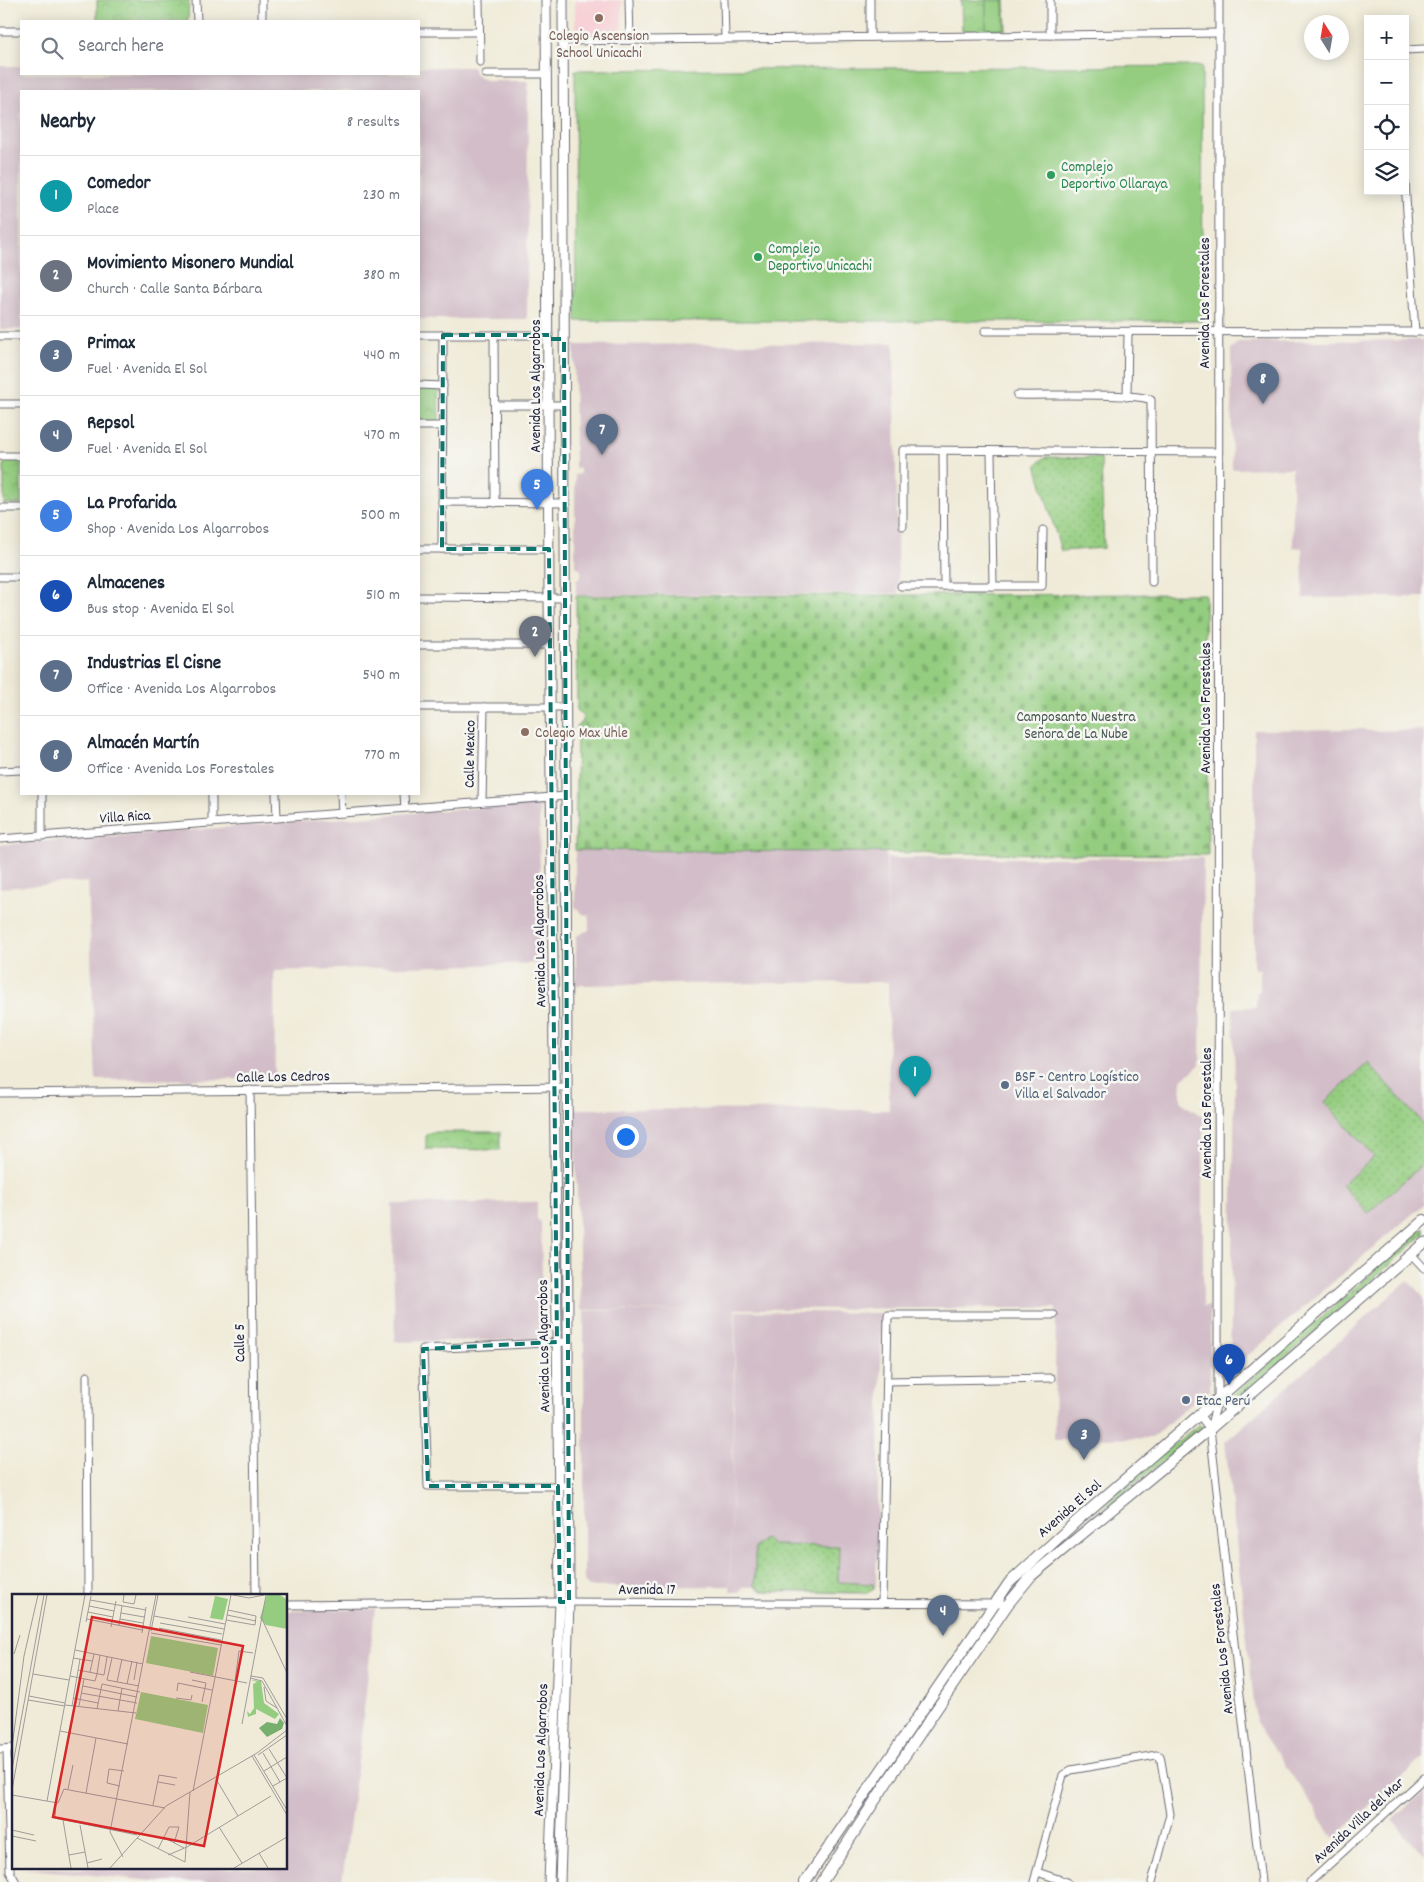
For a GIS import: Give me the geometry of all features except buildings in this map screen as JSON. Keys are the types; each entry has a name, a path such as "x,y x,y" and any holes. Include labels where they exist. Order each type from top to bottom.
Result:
{"main road":[{"name":"Avenida El Sol","path":"805,1882 993,1605 1027,1564 1424,1220"},
{"name":"Avenida El Sol","path":"822,1882 889,1779 1008,1604 1031,1576 1210,1429 1424,1243"}],"street":[{"path":"196,0 197,20"},
{"path":"262,0 262,20"},
{"path":"479,0 480,62"},
{"name":"Avenida Los Algarrobos","path":"546,0 549,598 558,1486 564,1602 560,1882"},
{"name":"Avenida Los Algarrobos","path":"549,1882 569,1486 563,0"},
{"path":"629,0 630,40"},
{"path":"724,0 725,39"},
{"path":"870,0 870,37"},
{"path":"1050,0 1050,35"},
{"name":"Avenida Los Forestales","path":"1219,0 1218,1400 1210,1429 1261,1882"},
{"path":"0,32 20,32"},
{"path":"420,32 479,32"},
{"path":"563,41 1218,33"},
{"path":"1409,50 1424,50"},
{"path":"486,74 547,74"},
{"path":"1406,195 1415,332"},
{"path":"985,332 1424,332"},
{"path":"1127,397 1128,332"},
{"path":"420,335 564,335"},
{"path":"442,549 444,335"},
{"path":"494,335 495,503"},
{"path":"0,336 20,336"},
{"path":"420,385 443,386"},
{"path":"1017,396 1147,397 1151,400 1153,452 1152,582"},
{"path":"0,404 20,404"},
{"path":"495,405 565,405"},
{"path":"420,426 443,426"},
{"path":"903,526 903,450 1218,452"},
{"path":"943,451 944,586"},
{"path":"991,451 992,586"},
{"path":"0,456 20,456"},
{"path":"442,502 565,504"},
{"path":"0,508 20,508"},
{"path":"902,586 1042,586 1043,530"},
{"path":"420,549 549,549"},
{"path":"0,577 20,577"},
{"path":"420,597 565,598"},
{"path":"420,645 550,645"},
{"path":"420,707 566,706"},
{"name":"Calle Mexico","path":"482,802 484,707"},
{"path":"0,771 20,770"},
{"path":"42,795 42,836"},
{"path":"212,795 212,823"},
{"path":"276,795 277,818"},
{"path":"341,795 342,813"},
{"path":"404,795 404,808"},
{"name":"Villa Rica","path":"0,839 566,796"},
{"name":"Calle Los Cedros","path":"0,1093 567,1086"},
{"name":"Calle 5","path":"250,1090 256,1594"},
{"path":"1411,1254 1424,1268"},
{"path":"882,1603 888,1315 1054,1315"},
{"path":"568,1342 423,1348 428,1486 569,1486"},
{"path":"87,1376 88,1594"},
{"path":"887,1381 1051,1378"},
{"path":"1218,1400 1230,1411"},
{"path":"1200,1416 1210,1429"},
{"name":"Avenida 17","path":"288,1605 564,1602 1008,1604"},
{"path":"7,1749 10,1872 16,1882"},
{"path":"1034,1882 1063,1775 1066,1772 1156,1755 1160,1756 1162,1761 1170,1814 1152,1882"},
{"name":"Avenida Villa del Mar","path":"1310,1882 1424,1778"},
{"path":"1037,1872 1067,1882"}],"highlighted area":[{"path":"443,335 549,335 549,339 564,339 569,1602 560,1602 558,1486 428,1486 423,1349 557,1342 549,549 442,549"}],"shaded area":[{"name":"Colegio Ascension School Unicachi","path":"575,0 622,0 622,36 575,36"},
{"path":"0,66 20,66 20,75 420,75 420,67 472,67 476,75 487,81 528,81 527,319 420,319 420,90 20,90 20,329 0,329"},
{"path":"1424,340 1424,597 1303,598 1302,548 1293,547 1292,468 1232,469 1231,349 1238,342"},
{"path":"894,343 898,593 576,595 576,581 581,576 581,570 575,565 575,475 580,474 580,468 575,468 574,345"},
{"path":"1365,729 1366,731 1424,730 1424,1204 1230,1371 1235,1083 1233,1008 1256,1007 1257,993 1260,991 1260,969 1254,969 1254,730"},
{"path":"539,803 541,963 274,971 275,1079 96,1080 88,882 0,888 0,845"},
{"path":"575,850 886,852 888,940 887,858 1203,858 1200,1065 1181,1080 1181,1102 1203,1117 1203,1306 1210,1306 1210,1391 1199,1396 1152,1438 1054,1440 1056,1308 735,1309 730,1586 589,1587 584,1582 584,1311 721,1310 581,1310 574,1109 889,1110 888,982 576,985 576,936 589,930 589,915 583,914 575,907"},
{"path":"537,1202 537,1219 541,1222 543,1339 395,1342 392,1204"},
{"path":"1408,1280 1424,1298 1424,1757 1334,1838 1256,1722 1225,1442"},
{"path":"736,1311 882,1313 876,1587 868,1594 761,1592 755,1587 744,1587 740,1592 730,1592"},
{"path":"375,1609 360,1747 342,1882 167,1882 39,1870 288,1870 288,1611"},
{"path":"1424,1792 1424,1856 1392,1820"}],"green space":[{"path":"97,0 189,0 188,20 97,20"},
{"path":"961,0 1005,0 1006,30 962,31"},
{"path":"986,0 1004,0 1004,29 986,29"},
{"path":"1202,66 1203,321 576,321 575,70"},
{"path":"420,388 438,389 439,422 420,422"},
{"path":"1045,457 1101,458 1104,548 1061,551 1037,468 1037,464"},
{"path":"4,461 20,461 20,504 4,504"},
{"name":"Camposanto Nuestra Señora de La Nube","path":"1205,594 1208,855 575,850 577,726 583,722 583,716 577,711 576,596"},
{"path":"1368,1063 1424,1125 1424,1163 1368,1213 1342,1185 1374,1157 1325,1102"},
{"path":"432,1132 500,1132 500,1150 426,1149 426,1135"},
{"path":"1424,1227 1424,1234 1235,1402 1230,1401 1232,1396"},
{"path":"1199,1424 1203,1427 1201,1430 1024,1574 1145,1468"},
{"path":"764,1538 772,1545 839,1546 838,1582 873,1584 874,1588 867,1593 762,1591 755,1586 755,1548"}],"place":[{"name":"Colegio Ascension School Unicachi","path":"599,18"},
{"name":"Complejo Deportivo Ollaraya","path":"1051,175"},
{"name":"Complejo Deportivo Unicachi","path":"758,257"},
{"name":"Almacén Martín","path":"1263,404"},
{"name":"Industrias El Cisne","path":"602,455"},
{"name":"La Profarida","path":"537,510"},
{"name":"Movimiento Misonero Mundial","path":"535,657"},
{"name":"Colegio Max Uhle","path":"525,732"},
{"name":"BSF - Centro Logístico Villa el Salvador","path":"1005,1085"},
{"name":"Comedor","path":"915,1097"},
{"name":"Almacenes","path":"1229,1385"},
{"name":"Etac Perú","path":"1186,1400"},
{"name":"Primax","path":"1084,1460"},
{"name":"Repsol","path":"943,1636"}]}
